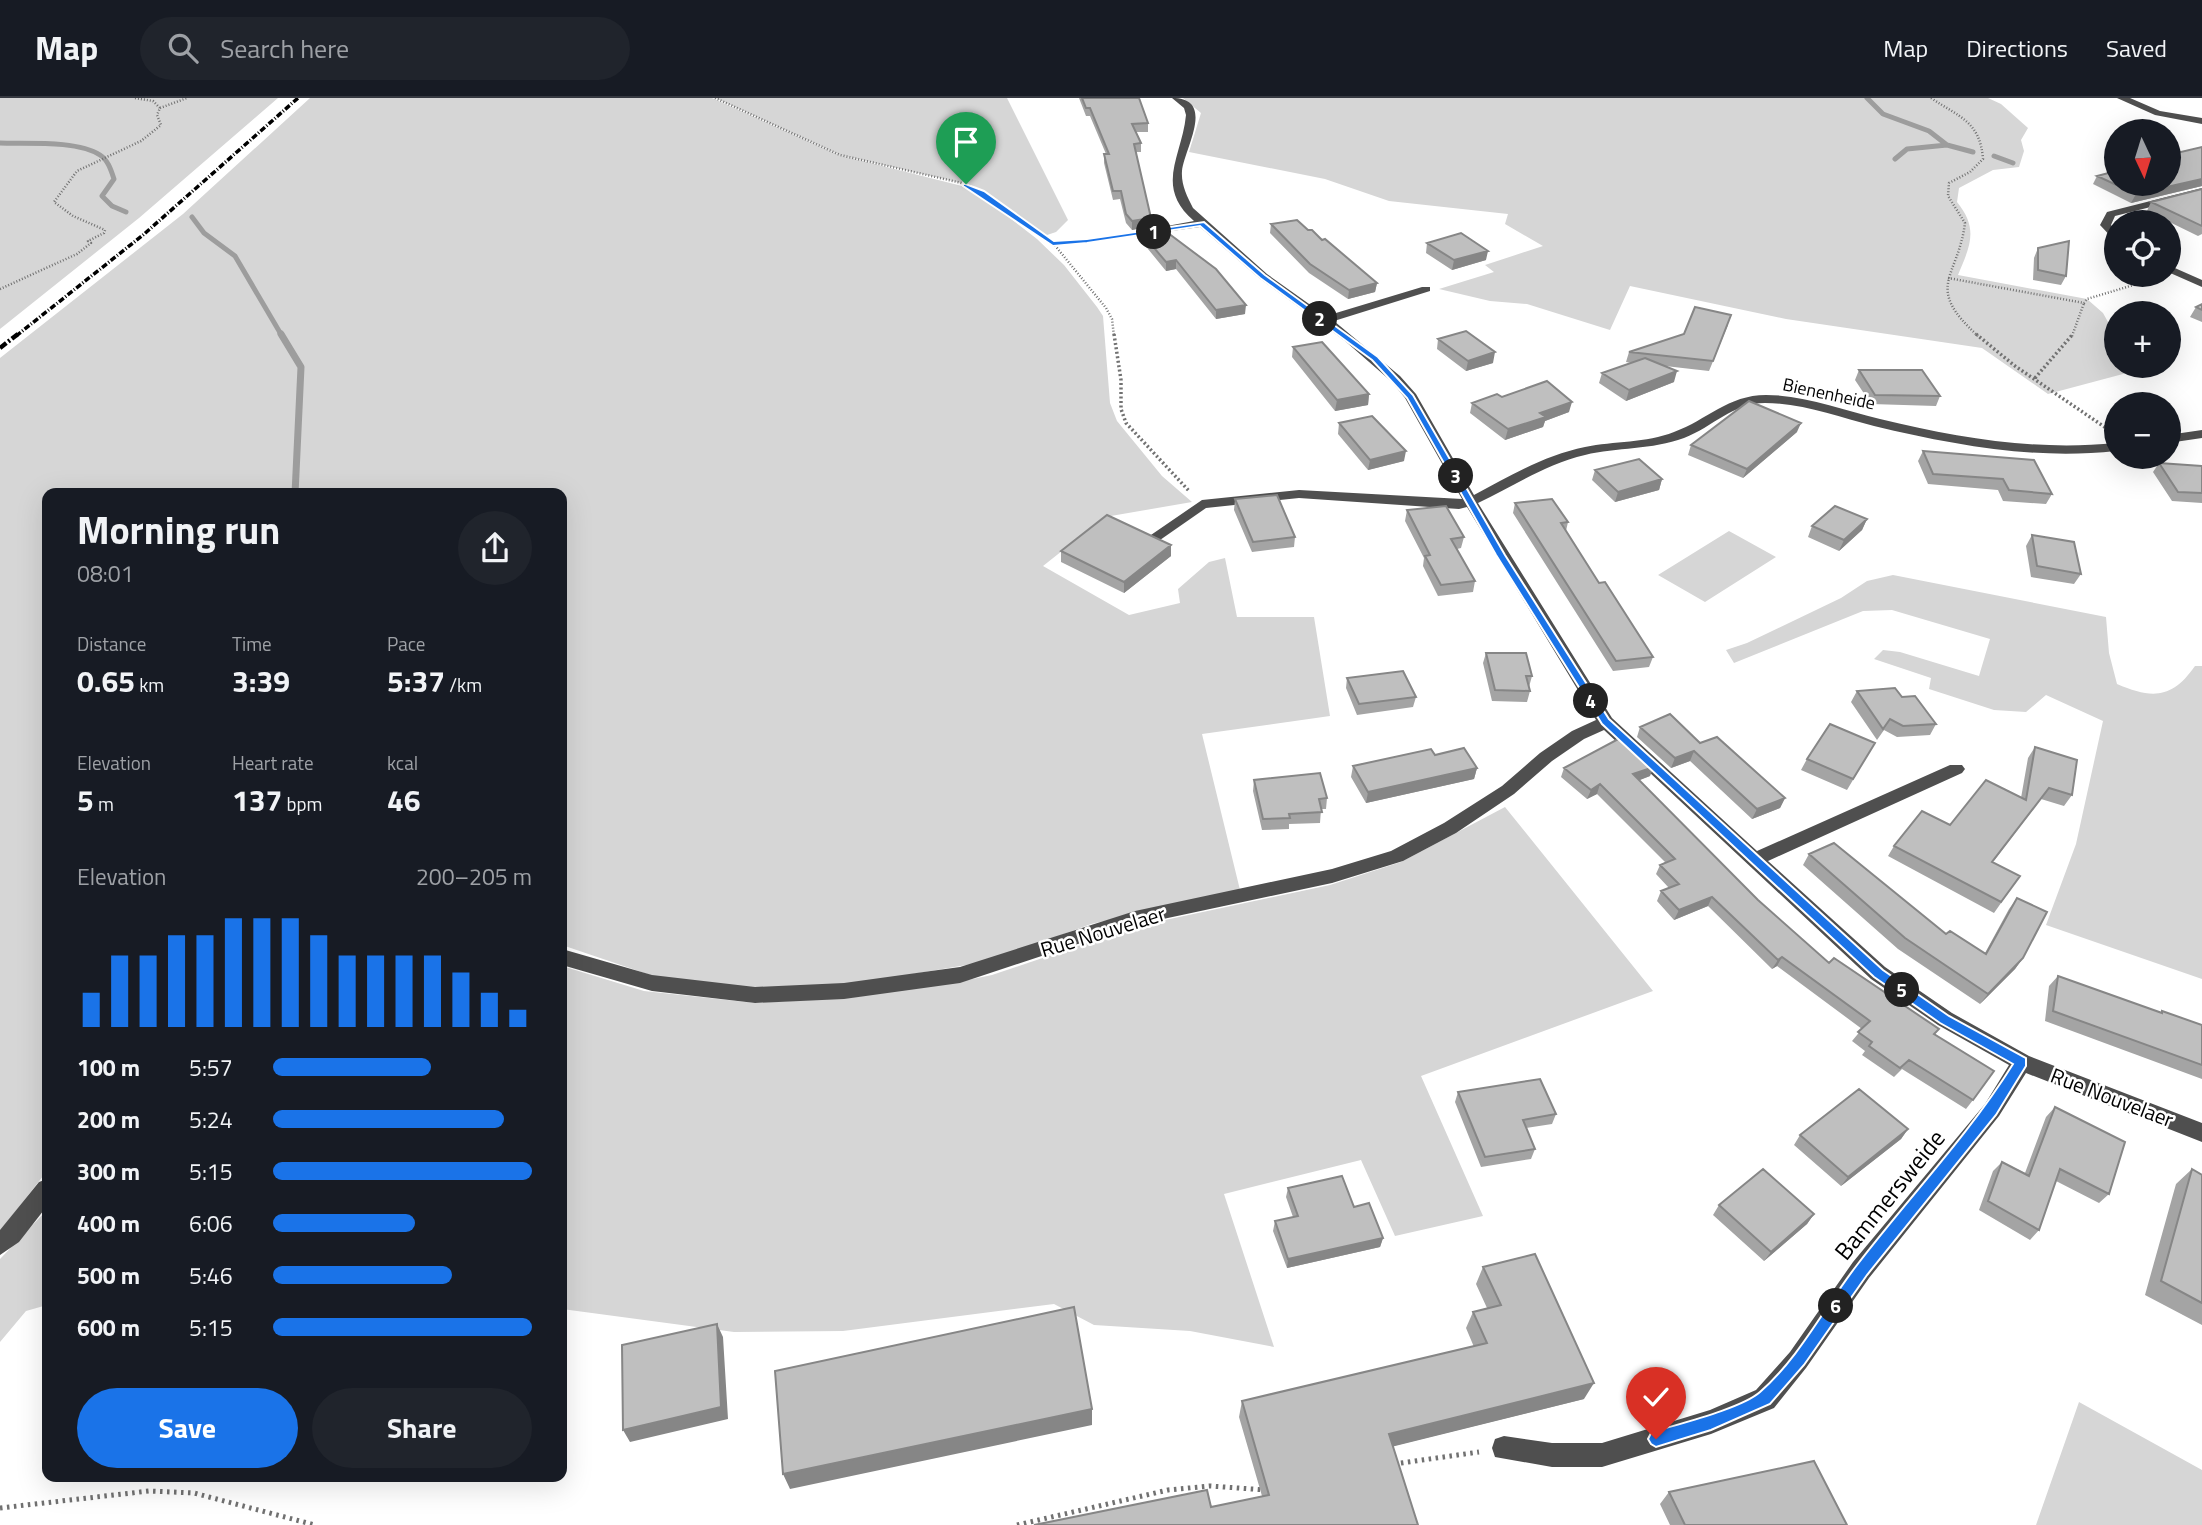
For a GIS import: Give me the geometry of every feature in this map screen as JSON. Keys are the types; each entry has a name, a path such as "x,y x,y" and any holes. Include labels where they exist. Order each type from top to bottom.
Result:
{"street":[{"name":"Rue Nouvelaer","path":"1177,98 1188,107 1191,122 1178,164 1177,188 1188,210 1263,276 1375,359 1410,397 1501,555 1606,722 1878,974 1945,1019 2022,1062 2202,1133"},
{"path":"2122,98 2158,113 2202,121"},
{"path":"2127,210 2202,191"},
{"path":"1133,235 1202,223"},
{"path":"2181,274 2202,284"},
{"path":"1323,321 1426,289"},
{"name":"Bienenheide","path":"1471,502 1516,477 1569,455 1602,447 1678,436 1730,405 1748,400 1795,403 1929,435 2049,451 2076,452 2104,448"},
{"path":"2181,437 2202,434"},
{"path":"1155,537 1202,504 1299,494 1439,504 1471,502"},
{"name":"Rue Nouvelaer","path":"567,958 652,984 755,995 844,992 960,975 1135,918 1332,876 1397,856 1473,813 1508,790 1546,757 1578,735 1606,722"},
{"path":"1756,859 1956,769"},
{"name":"Bammersweide","path":"1504,1448 1552,1455 1602,1455 1699,1426 1765,1399 1798,1360 1861,1270 1992,1110 2022,1062"},
{"path":"0,1245 42,1195"}],"path":[{"path":"135,98 153,99 160,108"},
{"path":"0,289 28,280 55,263 74,258 88,247 91,243 88,241 104,233 104,230 73,216 54,202 77,171 141,141 161,125 157,116 160,108 187,98"},
{"path":"715,98 839,155 966,184 982,192 1053,243 1112,319 1121,380 1121,409 1126,423 1202,504"},
{"path":"1931,98 1980,132 1983,145 1983,159 1970,172 1950,183 1948,196 1965,223 1945,292 1952,311 1991,348 2104,427"},
{"path":"1053,243 1133,235"},
{"path":"1948,278 2084,303"},
{"path":"2035,378 2075,333 2082,321 2087,299 2128,287"},
{"path":"1380,1468 1504,1448"},
{"path":"1017,1525 1168,1490 1210,1486 1275,1489"},
{"path":"0,1508 149,1491 194,1493 315,1525"}],"shaded area":[{"path":"0,98 278,98 139,218 0,329"},
{"path":"310,98 712,98 839,155 962,186 993,205 1037,239 1064,265 1097,307 1103,316 1110,403 1117,421 1162,476 1192,502 1105,517 1043,566 1129,615 1180,603 1178,589 1209,562 1225,558 1237,617 1314,617 1330,716 1202,734 1240,890 1091,924 990,961 842,986 756,989 656,977 567,947 567,488 42,488 42,1177 0,1231 0,358 183,214"},
{"path":"715,98 1007,98 1068,220 1056,232 1044,236 966,184 840,155"},
{"path":"1183,98 1988,98 2001,104 2028,128 2021,140 2024,151 2019,167 1993,170 1959,188 1957,202 1968,221 1970,238 1958,275 2087,299 2104,315 2104,378 2108,378 2048,394 1982,348 1786,319 1630,286 1610,330 1527,304 1490,301 1439,289 1494,272 1485,265 1543,246 1505,224 1508,214 1389,201 1325,179 1189,152 1201,113"},
{"path":"1729,531 1776,557 1705,602 1658,575"},
{"path":"1893,575 2106,617 2109,653 2117,684 2129,689 2151,694 2160,693 2178,685 2195,666 2202,666 2202,979 2046,925 2076,844 2103,721 2046,695 2026,712 1994,710 1929,689 1931,678 1874,659 1883,650 1900,652 1979,676 1990,639 1892,610 1863,611 1734,663 1726,650 1747,643 1841,598 1867,581"},
{"path":"1505,807 1653,991 1421,1076 1483,1216 1395,1236 1361,1160 1224,1194 1274,1347 1190,1331 1094,1325 1054,1304 843,1331 734,1332 567,1310 567,968 644,991 755,1003 847,998 992,975 1137,926 1330,885 1401,862"},
{"path":"42,1215 42,1306 26,1311 0,1342 0,1259"},
{"path":"2079,1402 2202,1470 2202,1525 2036,1525"}],"building":[{"path":"1082,98 1139,98 1148,123 1132,124 1141,143 1134,144 1151,218 1132,221 1126,214 1121,191 1113,191 1104,154 1109,154 1090,108 1086,108"},
{"path":"2202,147 2202,179 2181,184 2181,152"},
{"path":"2202,189 2202,226 2181,216 2181,210 2168,210 2151,202"},
{"path":"1297,220 1322,240 1325,239 1377,283 1349,290 1310,264 1271,224"},
{"path":"1160,227 1216,269 1246,305 1216,310 1176,260 1166,262 1139,230 1154,228 1154,231"},
{"path":"1461,233 1488,251 1454,260 1427,243"},
{"path":"2069,241 2066,276 2038,270 2038,248"},
{"path":"1695,307 1731,315 1713,361 1629,352 1684,334"},
{"path":"1466,331 1495,352 1468,361 1438,339"},
{"path":"1322,342 1369,394 1337,400 1293,347"},
{"path":"1645,358 1677,371 1629,390 1602,373"},
{"path":"1859,370 1922,370 1940,396 1875,395"},
{"path":"1547,381 1572,402 1540,413 1546,417 1508,429 1472,403 1497,394 1502,397"},
{"path":"1749,401 1801,423 1747,469 1691,445"},
{"path":"1372,416 1406,451 1370,460 1339,423"},
{"path":"1923,451 2034,460 2052,494 2009,490 2003,479 1933,474"},
{"path":"1639,459 1662,479 1618,492 1595,470"},
{"path":"2181,465 2202,466 2202,493 2178,492 2163,469 2181,469"},
{"path":"1277,495 1295,537 1253,542 1235,499"},
{"path":"1552,499 1568,522 1561,523 1599,583 1605,582 1653,657 1616,661 1515,503"},
{"path":"1446,506 1464,537 1451,539 1475,581 1441,585 1425,556 1430,555 1407,510"},
{"path":"1835,506 1867,519 1844,540 1812,526"},
{"path":"1107,515 1171,545 1124,582 1061,551"},
{"path":"2032,535 2074,542 2081,574 2037,566"},
{"path":"1486,653 1526,653 1532,676 1526,676 1530,691 1495,690"},
{"path":"1403,671 1416,697 1359,704 1347,678"},
{"path":"1895,688 1902,697 1915,696 1936,724 1903,726 1890,719 1883,729 1857,691"},
{"path":"1670,714 1700,743 1717,737 1785,798 1757,809 1694,751 1675,758 1640,727"},
{"path":"1830,724 1875,743 1853,779 1807,759"},
{"path":"1622,737 1654,767 1633,774 1758,900 1829,963 1834,958 1939,1029 1934,1034 1994,1071 1973,1100 1909,1060 1900,1068 1869,1046 1872,1042 1858,1032 1870,1021 1782,957 1778,960 1712,897 1679,910 1661,891 1679,884 1660,865 1675,859 1600,784 1591,790 1564,768"},
{"path":"2035,747 2077,760 2072,795 2049,788 1992,862 2020,876 2001,902 1894,846 1922,811 1950,825 1986,780 2026,800"},
{"path":"1464,748 1477,768 1368,792 1353,766 1431,749 1435,755"},
{"path":"1320,773 1327,798 1319,799 1322,812 1289,814 1290,818 1263,819 1254,780"},
{"path":"1834,843 1946,934 1950,931 1986,954 2017,898 2047,912 2023,958 1988,994 1905,938 1809,854"},
{"path":"2058,976 2202,1025 2202,1065 2053,1011"},
{"path":"1540,1079 1556,1114 1523,1120 1535,1149 1485,1157 1458,1092"},
{"path":"1859,1089 1908,1129 1848,1177 1800,1135"},
{"path":"2055,1107 2125,1142 2109,1194 2060,1169 2039,1230 1988,1201 2002,1162 2029,1176"},
{"path":"1763,1169 1814,1214 1771,1252 1719,1205"},
{"path":"2192,1169 2202,1175 2202,1303 2161,1281"},
{"path":"1342,1176 1354,1207 1369,1203 1383,1238 1288,1259 1275,1221 1298,1216 1288,1188"},
{"path":"1535,1254 1594,1383 1389,1434 1418,1525 1034,1525 1207,1490 1211,1507 1269,1495 1242,1401 1487,1343 1473,1312 1501,1305 1483,1267"},
{"path":"1074,1307 1092,1409 783,1474 775,1371"},
{"path":"717,1324 721,1407 623,1430 622,1345"},
{"path":"1814,1461 1847,1525 1685,1525 1669,1492"}],"waterway":[{"path":"1867,98 1883,114 1929,131 1947,145"},
{"path":"0,143 65,145 100,155 107,162 114,179 102,196 112,206 126,212"},
{"path":"1895,159 1907,149 1947,145"},
{"path":"1947,145 1973,152"},
{"path":"1994,156 2013,163"},
{"path":"192,217 204,233 235,256 282,336"},
{"path":"281,334 301,367 295,488"}],"railway":[{"path":"16,336 143,235 298,98"},
{"path":"0,348 18,334"}],"route":[{"path":"966,184 982,192 1053,243 1133,235 1202,223 1263,276 1375,359 1410,397 1501,555 1606,722 1878,974 1945,1019 2022,1062 1992,1110 1861,1270 1798,1360 1765,1399 1711,1422 1656,1439"}]}
